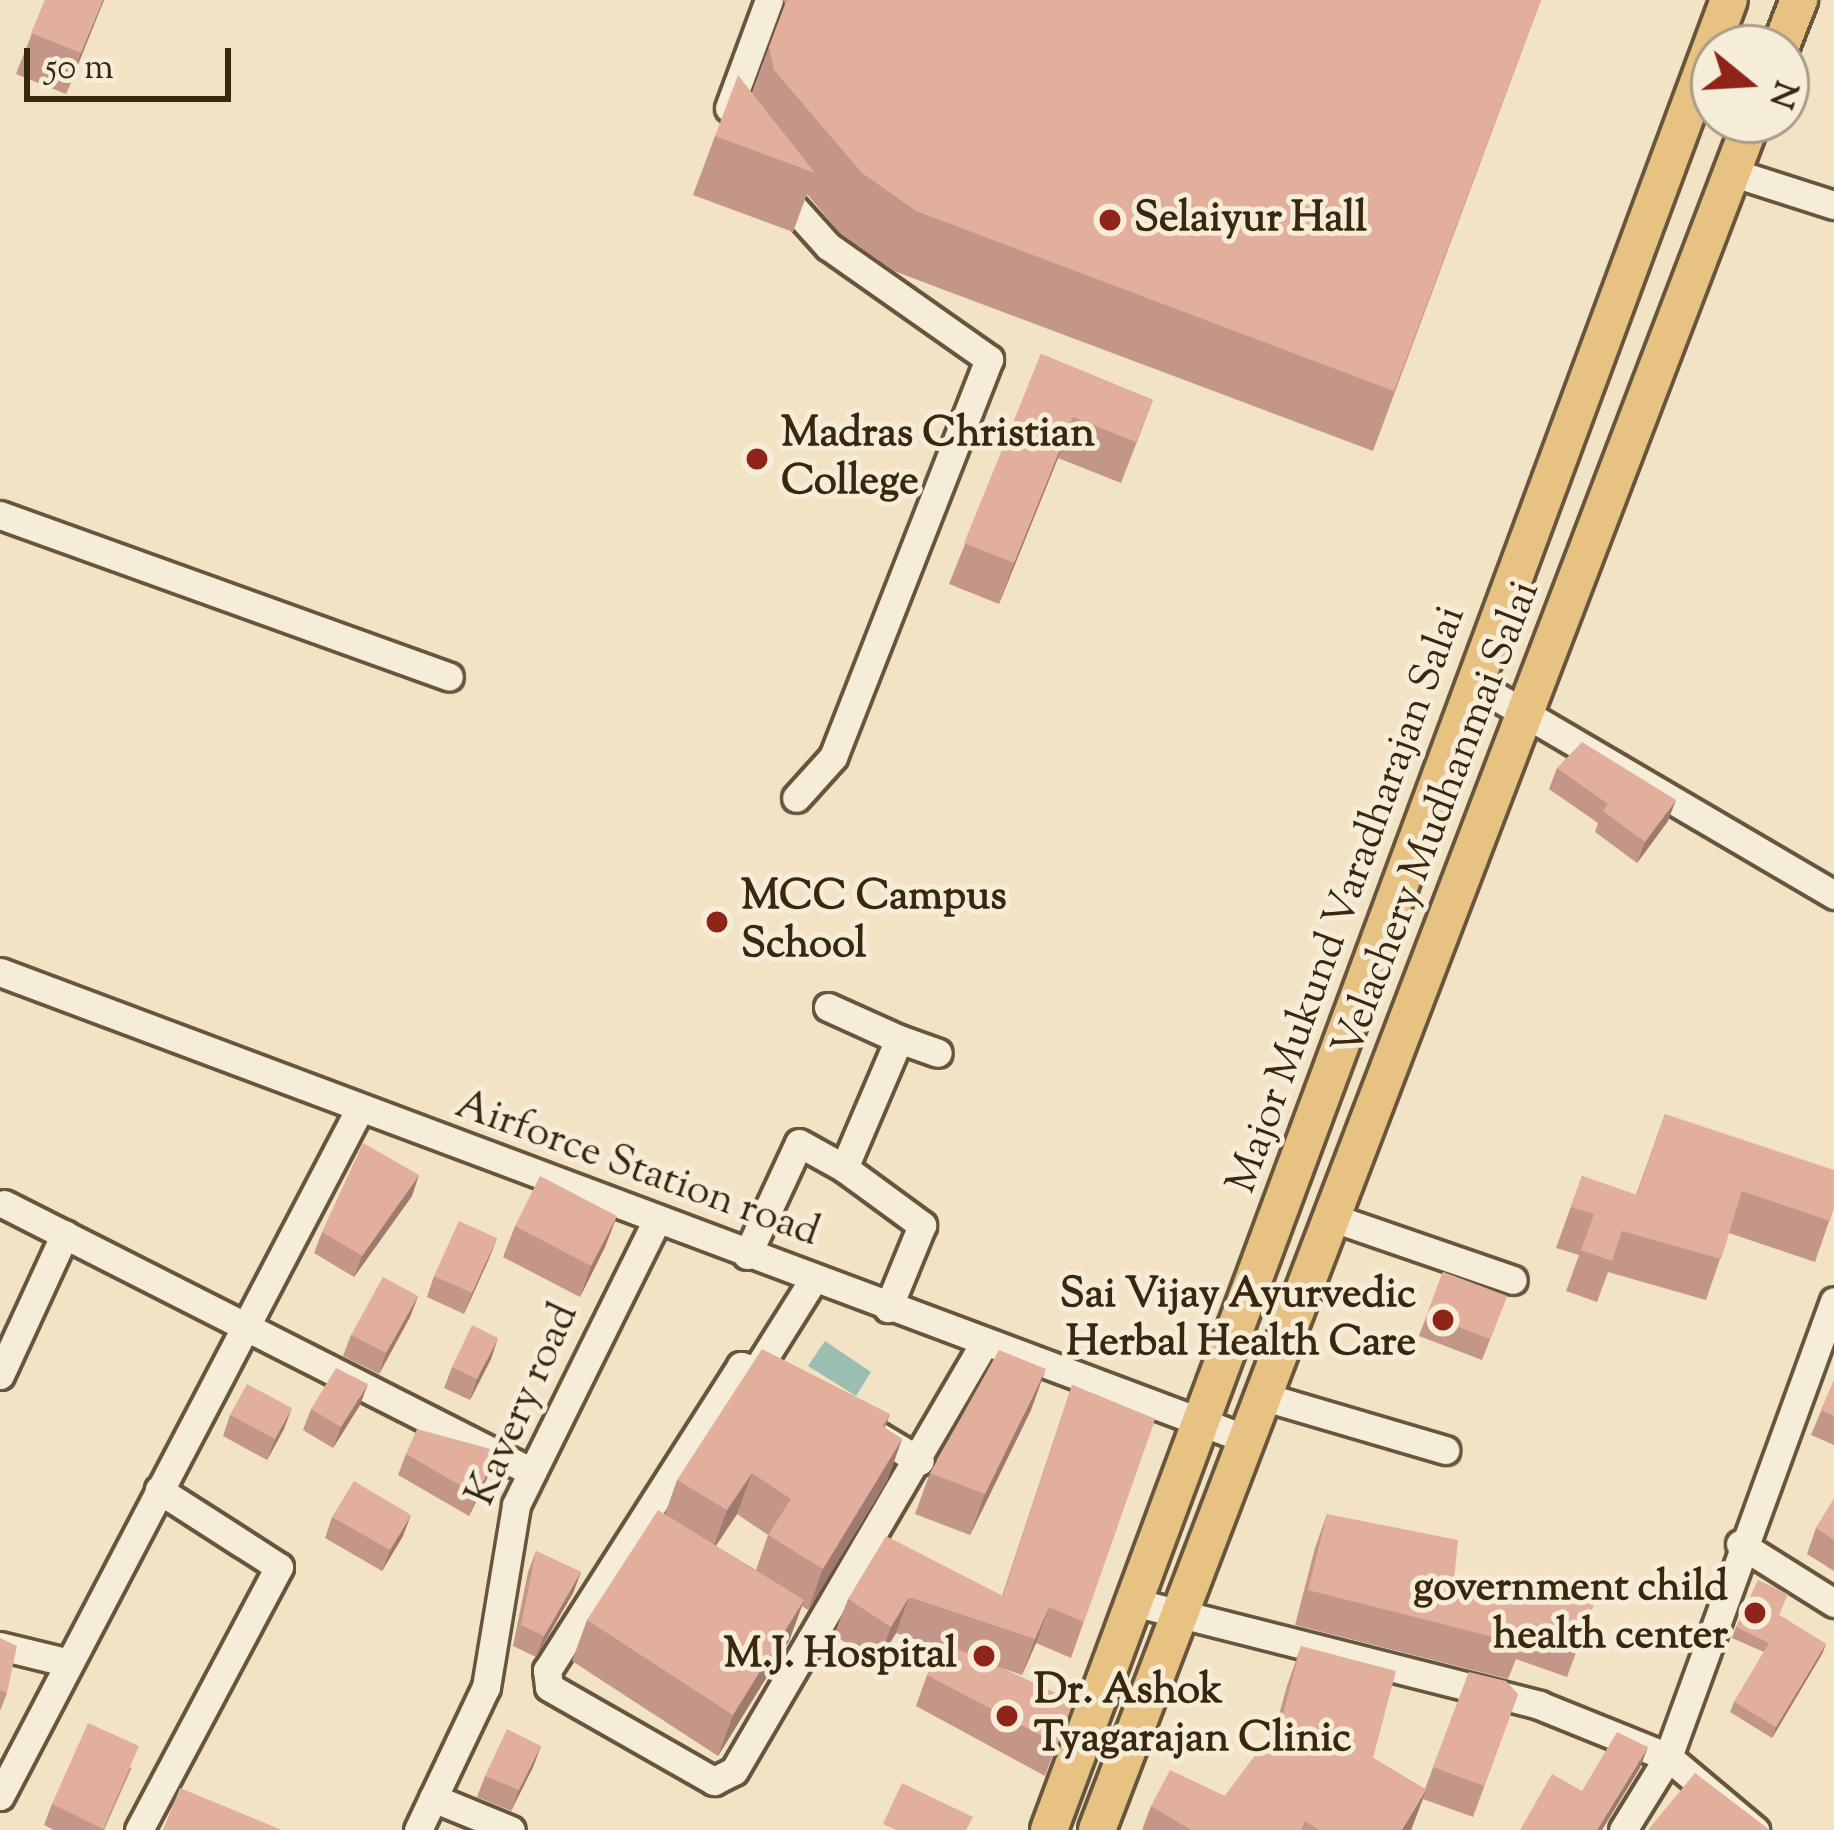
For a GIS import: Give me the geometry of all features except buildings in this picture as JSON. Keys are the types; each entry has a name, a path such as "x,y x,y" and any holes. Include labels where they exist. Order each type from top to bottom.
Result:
{"main road":[{"name":"Major Mukund Varadharajan Salai","path":"1049,1830 1079,1720 1137,1603 1205,1424 1473,683 1730,0"},
{"name":"Velachery Mudhanmai Salai","path":"1179,1616 1742,144"},
{"path":"1097,1830 1179,1616"}],"street":[{"path":"769,0 728,105 744,149 828,246 989,359 833,758 796,798"},
{"path":"1731,172 1834,205"},
{"path":"0,514 449,677"},
{"path":"1473,683 1528,708 1834,895"},
{"name":"Airforce Station road","path":"0,972 358,1112 1249,1440"},
{"path":"828,1007 938,1054"},
{"path":"844,1168 899,1039"},
{"path":"0,1796 358,1112"},
{"path":"747,1256 799,1143 844,1168 922,1225 888,1307"},
{"path":"4,1204 248,1322 532,1472"},
{"path":"1333,1219 1514,1280"},
{"name":"Kavery road","path":"418,1830 486,1687 516,1505 656,1222"},
{"path":"0,1376 65,1234"},
{"path":"759,1366 813,1280"},
{"path":"1622,1830 1668,1757 1740,1544 1834,1301"},
{"path":"799,1390 759,1366 741,1366 635,1525 547,1670 549,1687 724,1780 804,1629 920,1460 985,1343"},
{"path":"1265,1397 1445,1450"},
{"path":"839,1413 920,1460"},
{"path":"139,1830 279,1567 160,1490"},
{"path":"635,1525 674,1549"},
{"path":"1740,1544 1834,1603"},
{"path":"1137,1603 1539,1705 1668,1757 1755,1830"},
{"path":"0,1646 69,1663"},
{"path":"434,1798 511,1830"}],"water":[{"path":"825,1341 871,1372 856,1396 808,1366"}],"place":[{"name":"Selaiyur Hall","path":"1110,220"},
{"name":"Madras Christian College","path":"757,459"},
{"name":"MCC Campus School","path":"717,922"},
{"name":"Sai Vijay Ayurvedic Herbal Health Care","path":"1443,1320"},
{"name":"government child health center","path":"1755,1613"},
{"name":"M.J. Hospital","path":"984,1656"},
{"name":"Dr. Ashok Tyagarajan Clinic","path":"1007,1716"}]}
